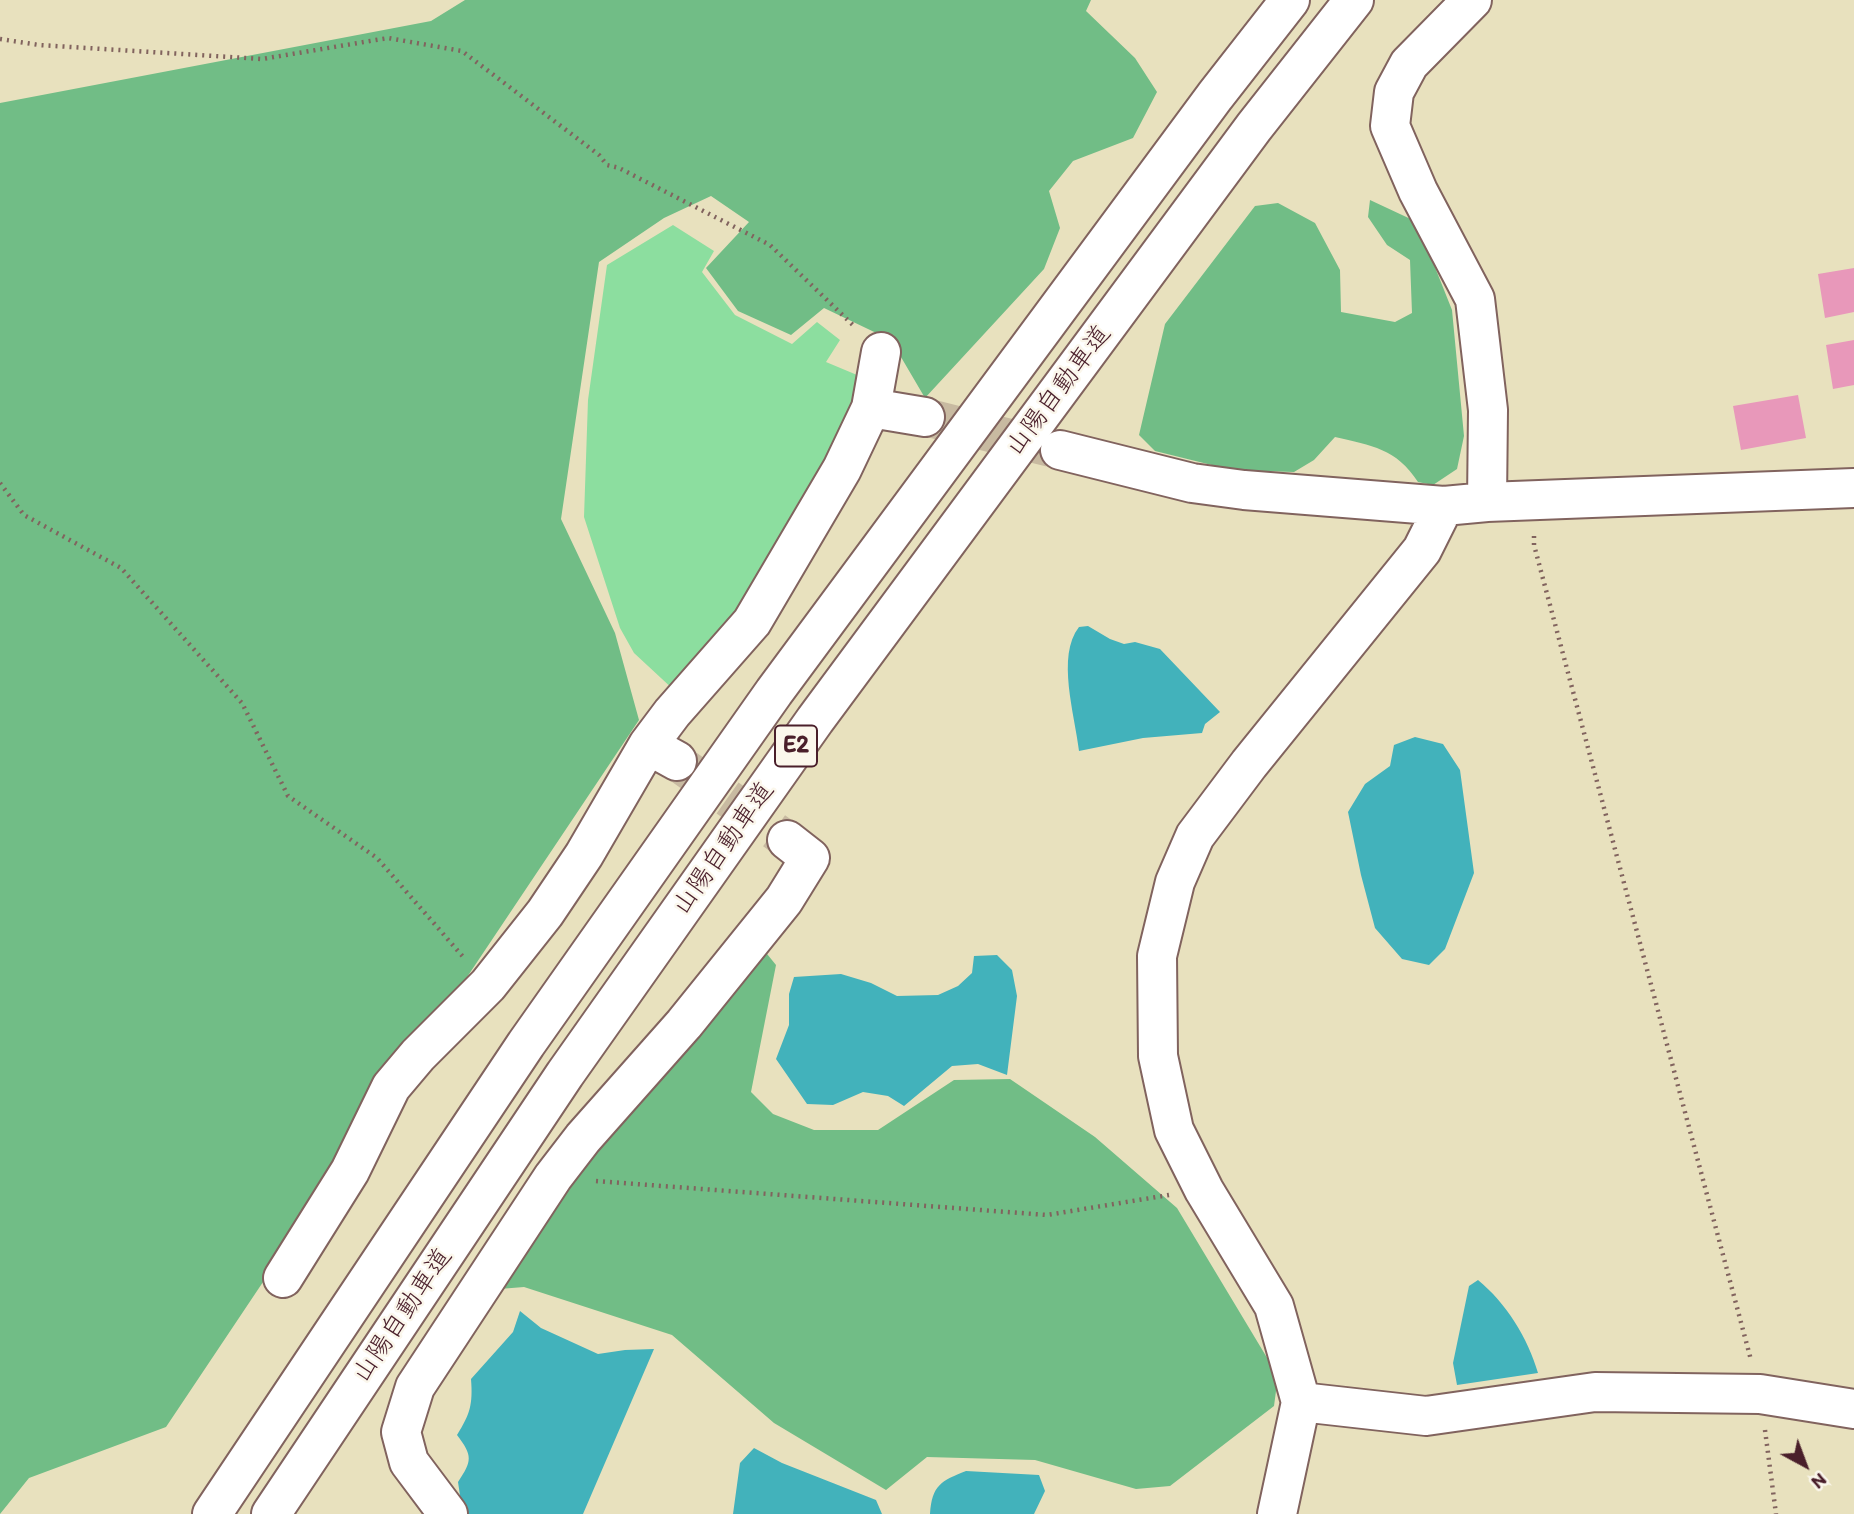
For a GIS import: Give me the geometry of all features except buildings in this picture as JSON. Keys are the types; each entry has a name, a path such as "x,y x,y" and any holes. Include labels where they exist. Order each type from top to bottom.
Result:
{"main road":[{"name":"山陽自動車道","path":"212,1514 526,1044 774,692 1207,107 1290,0"},
{"name":"山陽自動車道","path":"271,1514 565,1074 815,720 1254,127 1354,0"},
{"path":"1472,0 1409,64 1394,92 1390,126 1418,191 1475,299 1488,410 1487,502"},
{"path":"283,1278 350,1171 391,1087 418,1055 488,985 545,914 584,855 663,753 672,713 752,622 842,469 871,408 881,352"},
{"path":"871,408 925,416"},
{"path":"1060,450 1192,483 1444,506 1487,502 1854,488"},
{"path":"1277,1514 1301,1402 1274,1306 1204,1189 1174,1130 1158,1055 1157,956 1175,882 1195,835 1422,550 1444,506"},
{"path":"448,1514 409,1462 401,1432 415,1387 553,1177 583,1138 684,1024 784,900 810,858 787,840"},
{"path":"1301,1402 1426,1416 1595,1392 1760,1394 1854,1409"}],"path":[{"path":"0,39 39,45 262,59 388,38 462,51 599,155 607,165 619,168 770,245 881,352"},
{"path":"0,483 24,515 121,568 242,703 288,796 377,858 488,985"},
{"path":"1533,500 1534,545 1760,1394 1776,1514"},
{"path":"553,1177 1046,1214 1204,1189"}],"green space":[{"path":"465,0 1091,0 1086,11 1135,58 1157,92 1133,138 1073,161 1049,191 1060,228 1044,269 925,398 891,340 824,308 791,335 738,311 706,268 749,222 711,196 664,218 599,262 561,519 615,633 639,720 166,1427 29,1478 0,1514 0,103 431,21"},
{"path":"1370,200 1417,222 1452,310 1464,436 1457,469 1433,485 1418,482 1392,455 1372,446 1335,437 1314,460 1294,472 1232,470 1155,451 1139,435 1165,324 1255,206 1278,203 1315,223 1340,270 1341,312 1395,322 1412,313 1410,260 1387,245 1368,217"},
{"path":"673,225 714,251 702,272 735,315 792,344 817,322 840,340 826,362 869,380 743,620 675,691 634,653 620,628 584,517 588,400 607,265"},
{"path":"763,949 776,965 751,1092 773,1114 814,1130 878,1130 954,1080 1010,1079 1095,1137 1177,1208 1278,1376 1274,1406 1170,1486 1136,1489 1035,1460 927,1457 886,1490 774,1423 672,1335 524,1287 487,1290 548,1191"}],"water":[{"path":"1088,626 1124,644 1135,642 1160,649 1220,712 1205,724 1202,733 1143,738 1079,751 1069,686 1069,654 1072,639 1079,627"},
{"path":"1415,737 1443,744 1460,770 1474,873 1445,949 1429,965 1402,959 1375,928 1348,812 1365,784 1390,766 1394,745"},
{"path":"997,955 1012,970 1017,996 1007,1075 978,1064 952,1066 904,1106 888,1096 863,1092 833,1105 807,1104 776,1059 789,1025 789,994 794,977 841,974 871,983 897,996 938,995 958,986 972,973 974,956"},
{"path":"1478,1280 1498,1299 1515,1322 1538,1373 1457,1385 1453,1363 1469,1286"},
{"path":"520,1311 541,1328 598,1354 654,1349 583,1514 466,1514 462,1509 458,1482 469,1458 457,1435 470,1409 471,1379 513,1332"},
{"path":"754,1448 782,1463 876,1500 882,1514 733,1514 740,1463"},
{"path":"966,1471 1039,1475 1045,1491 1034,1514 930,1514 933,1496 939,1485"}],"tunnel":[{"path":"925,417 1051,448"},
{"path":"681,765 787,840"}]}
